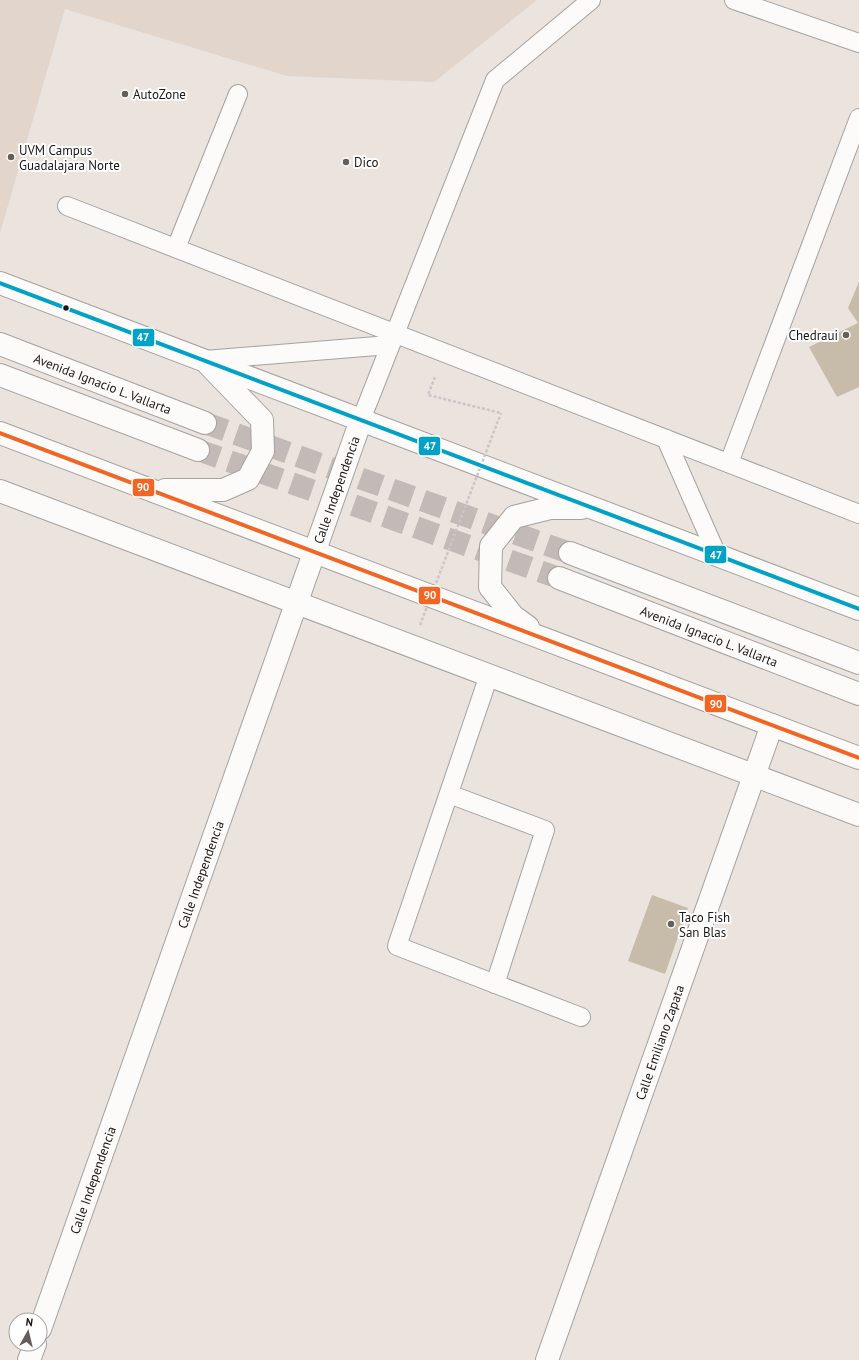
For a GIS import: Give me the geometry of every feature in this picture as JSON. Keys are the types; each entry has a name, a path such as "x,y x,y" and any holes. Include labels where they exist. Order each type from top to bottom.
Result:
{"main road":[{"path":"0,283 859,609"},
{"name":"Avenida Ignacio L. Vallarta","path":"0,344 205,423"},
{"path":"150,490 223,490 248,479 264,451 262,420 204,360"},
{"path":"0,375 198,450"},
{"name":"Calle Independencia","path":"46,1312 361,420"},
{"path":"0,433 859,758"},
{"path":"0,491 859,815"},
{"path":"543,638 513,616 490,586 491,546 514,517 550,508 592,507"},
{"path":"570,553 859,663"},
{"name":"Avenida Ignacio L. Vallarta","path":"559,578 859,694"},
{"name":"Calle Emiliano Zapata","path":"547,1360 772,724"}],"lane":[{"path":"361,420 494,80 591,0"},
{"path":"734,0 859,43"},
{"path":"176,248 238,94"},
{"path":"729,463 859,118"},
{"path":"67,206 176,248 392,339 445,353 859,514"},
{"path":"204,360 392,339"},
{"path":"666,438 717,555"},
{"path":"489,675 398,946 581,1017"},
{"path":"449,794 545,830 495,984"}],"path":[{"path":"420,625 501,413 428,396 445,353"}],"shaded area":[{"name":"UVM Campus Guadalajara Norte","path":"0,0 537,0 434,82 287,76 65,9 0,233"}],"building":[{"name":"Chedraui","path":"859,282 859,387 837,397 809,347 858,323 848,308"},
{"path":"652,895 688,908 665,974 628,961"}],"tunnel":[{"path":"205,423 570,553"},
{"path":"198,450 559,578"}],"transit line":[{"name":"47","path":"0,283 859,609"},
{"name":"90","path":"0,433 859,758"}],"place":[{"name":"AutoZone","path":"125,94"},
{"name":"UVM Campus Guadalajara Norte","path":"11,157"},
{"name":"Dico","path":"346,162"},
{"name":"Chedraui","path":"846,335"},
{"name":"Taco Fish San Blas","path":"671,924"}]}
